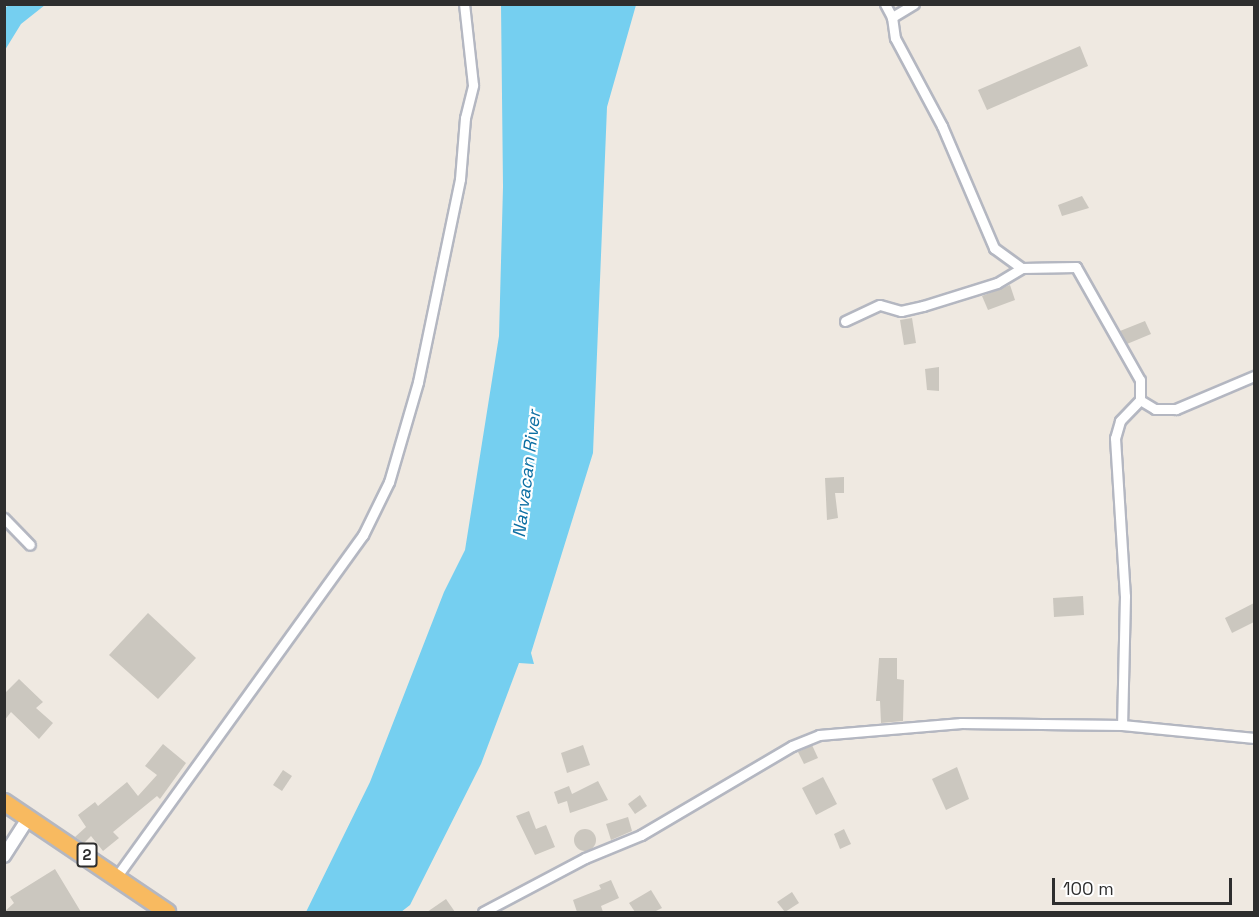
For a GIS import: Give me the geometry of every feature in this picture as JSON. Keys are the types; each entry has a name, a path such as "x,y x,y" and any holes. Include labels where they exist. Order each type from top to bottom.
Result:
{"highway":[{"name":"2","path":"4,802 117,876 167,912"}],"street":[{"path":"117,876 363,535 388,482 418,382 460,179 465,118 473,85 464,4"},
{"path":"885,4 892,17 895,38 942,126 994,248 1022,268"},
{"path":"892,17 914,4"},
{"path":"845,321 880,305 901,311 923,306 997,283 1022,268 1071,265 1078,269 1140,380 1140,400 1120,421 1115,438 1125,596 1122,725"},
{"path":"1140,400 1155,409 1176,409 1254,376"},
{"path":"4,518 30,545"},
{"path":"483,912 585,858 641,835 806,738 840,732 961,723 1122,725 1254,738"},
{"path":"4,856 29,817"}],"water":[{"path":"9,5 45,5 21,24 5,50 5,8"},
{"name":"Narvacan River","path":"501,5 636,5 607,107 593,453 531,653 534,664 519,663 481,764 410,905 401,912 306,912 370,782 444,592 465,550 499,336 503,187"}],"building":[{"path":"1080,46 1088,66 987,110 978,90"},
{"path":"1082,196 1089,208 1062,216 1058,205"},
{"path":"1010,285 1015,300 988,310 982,296"},
{"path":"912,318 916,343 904,345 900,320"},
{"path":"1145,321 1151,334 1127,344 1120,331"},
{"path":"939,367 939,391 927,390 925,369"},
{"path":"844,477 844,493 835,493 838,518 827,520 825,478"},
{"path":"1083,596 1084,615 1054,617 1053,598"},
{"path":"1254,603 1254,622 1232,633 1225,618"},
{"path":"148,613 196,658 158,699 109,655"},
{"path":"879,658 897,658 897,679 904,680 903,721 881,723 880,701 876,701"},
{"path":"19,679 43,702 36,708 53,723 39,739 11,712 4,721 4,694"},
{"path":"163,744 186,763 160,799 157,796 113,832 119,838 103,851 91,836 84,843 75,837 86,827 78,815 95,802 98,806 127,782 138,796 157,775 145,766"},
{"path":"583,745 590,765 567,773 561,753"},
{"path":"812,745 818,758 804,764 798,752"},
{"path":"957,767 969,799 946,810 932,779"},
{"path":"283,770 292,776 282,791 273,785"},
{"path":"823,777 837,804 816,815 802,788"},
{"path":"598,781 608,800 570,813 567,801 558,804 554,792 569,786 572,794"},
{"path":"640,795 647,806 635,814 628,804"},
{"path":"529,811 536,829 546,825 555,847 535,855 516,816"},
{"path":"628,817 632,831 611,840 606,824"},
{"path":"585,829 593,832 596,840 593,848 585,851 577,848 574,840 577,832"},
{"path":"844,829 851,844 840,849 834,834"},
{"path":"55,869 81,912 4,912 14,903 10,897"},
{"path":"611,880 619,898 601,906 603,912 577,912 573,900 601,889 599,885"},
{"path":"651,890 662,908 654,912 635,912 629,903"},
{"path":"792,892 799,903 785,912 777,902"},
{"path":"446,899 455,912 427,912"}]}
